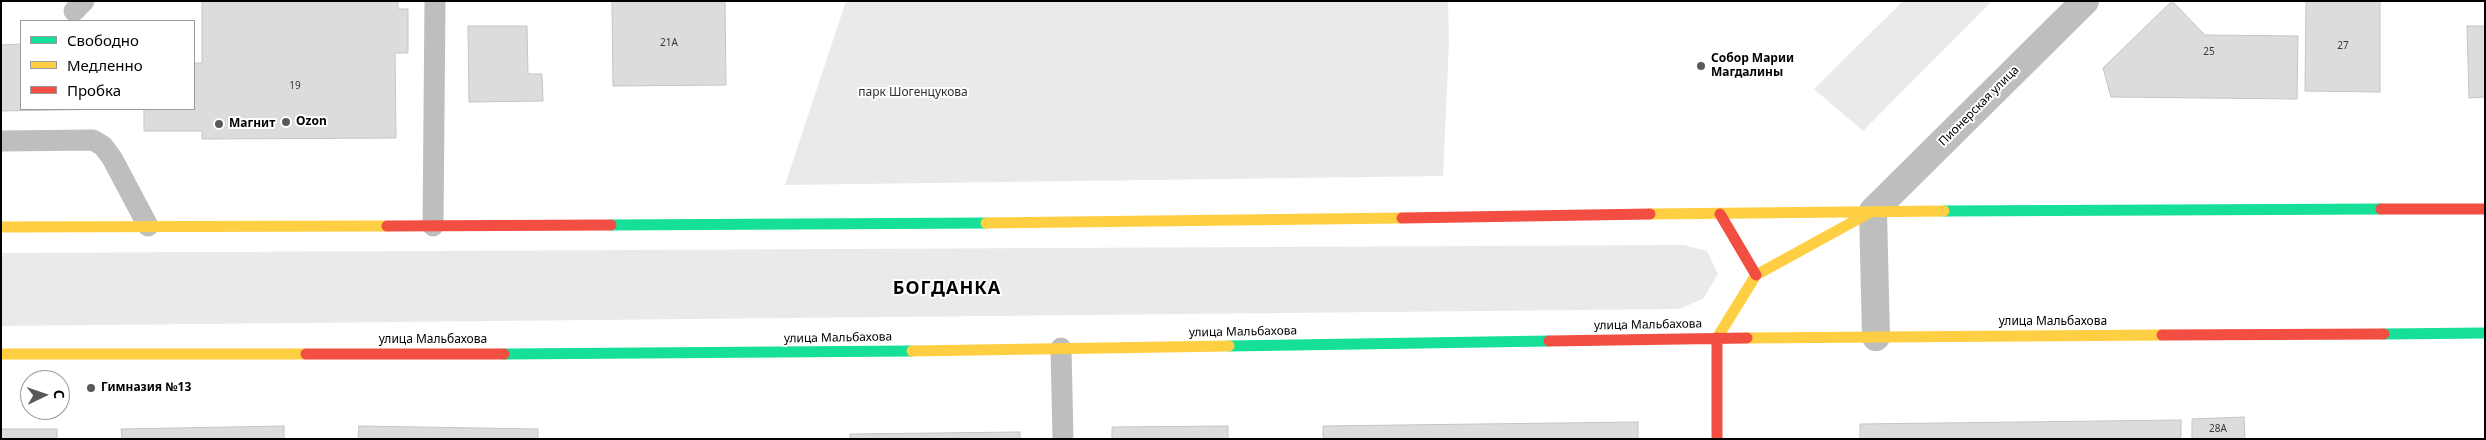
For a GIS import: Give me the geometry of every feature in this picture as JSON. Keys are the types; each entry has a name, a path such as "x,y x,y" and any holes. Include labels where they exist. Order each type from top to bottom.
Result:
{"main road":[{"path":"1,226 433,226 1873,211 2485,209"},
{"path":"1717,439 1717,338 1756,276 1873,211"},
{"path":"1720,214 1756,276"},
{"name":"улица Мальбахова","path":"1,354 709,354 1717,338 2485,333"}],"street":[{"name":"Пионерская улица","path":"1873,211 2085,1"},
{"path":"1873,211 1876,337"}],"lane":[{"path":"433,226 435,1"},
{"path":"1,141 93,140 102,146 112,158 148,226"},
{"path":"1061,348 1064,439"}],"green space":[{"name":"парк Шогенцукова","path":"846,1 1448,1 1449,42 1443,176 785,185"},
{"path":"1903,1 1992,1 1863,131 1814,89"},
{"path":"1684,245 1707,251 1718,274 1703,299 1679,309 1,326 1,253"}],"building":[{"path":"202,1 398,1 398,9 408,9 408,53 395,53 396,138 202,139 202,131 144,131 144,110 195,110 195,63 202,63"},
{"path":"612,1 725,1 726,85 613,86"},
{"path":"2172,1 2205,35 2298,36 2297,99 2111,97 2103,68"},
{"path":"2306,1 2380,1 2380,92 2305,91"},
{"path":"468,26 527,26 528,74 542,74 543,101 469,102"},
{"path":"2467,26 2485,26 2485,97 2469,98"},
{"path":"20,44 20,110 56,110 1,111 1,45"},
{"path":"2244,417 2245,439 2192,439 2192,419"},
{"path":"2181,420 2181,439 1860,439 1860,424"},
{"path":"1638,422 1638,439 1323,439 1323,426"},
{"path":"284,426 284,439 122,439 121,429"},
{"path":"359,426 538,429 538,439 358,439"},
{"path":"1228,426 1228,439 1112,439 1112,427"},
{"path":"1,429 57,429 57,439 1,439"},
{"path":"1020,432 1020,439 850,439 850,434"}],"traffic: fast":[{"path":"1944,211 2381,209"},
{"path":"611,225 986,223"},
{"path":"2384,334 2485,333"},
{"path":"1229,346 1549,341"},
{"path":"504,354 912,351"}],"traffic: slow":[{"path":"1650,214 1944,211"},
{"path":"1717,338 1756,275 1869,213"},
{"path":"986,223 1402,218"},
{"path":"1,227 387,226"},
{"path":"1747,338 2162,335"},
{"path":"912,351 1229,346"},
{"path":"1,354 306,354"}],"traffic: jam":[{"path":"2381,209 2485,209"},
{"path":"1402,218 1650,214"},
{"path":"1720,214 1756,275"},
{"path":"387,226 611,225"},
{"path":"2162,335 2384,334"},
{"path":"1717,338 1717,439"},
{"path":"1549,341 1747,338"},
{"path":"306,354 504,354"}],"place":[{"name":"Собор Марии Магдалины","path":"1701,66"},
{"name":"Ozon","path":"286,122"},
{"name":"Магнит","path":"219,124"},
{"name":"Гимназия №13","path":"91,388"}],"district":[{"name":"БОГДАНКА","path":"947,289"}]}
